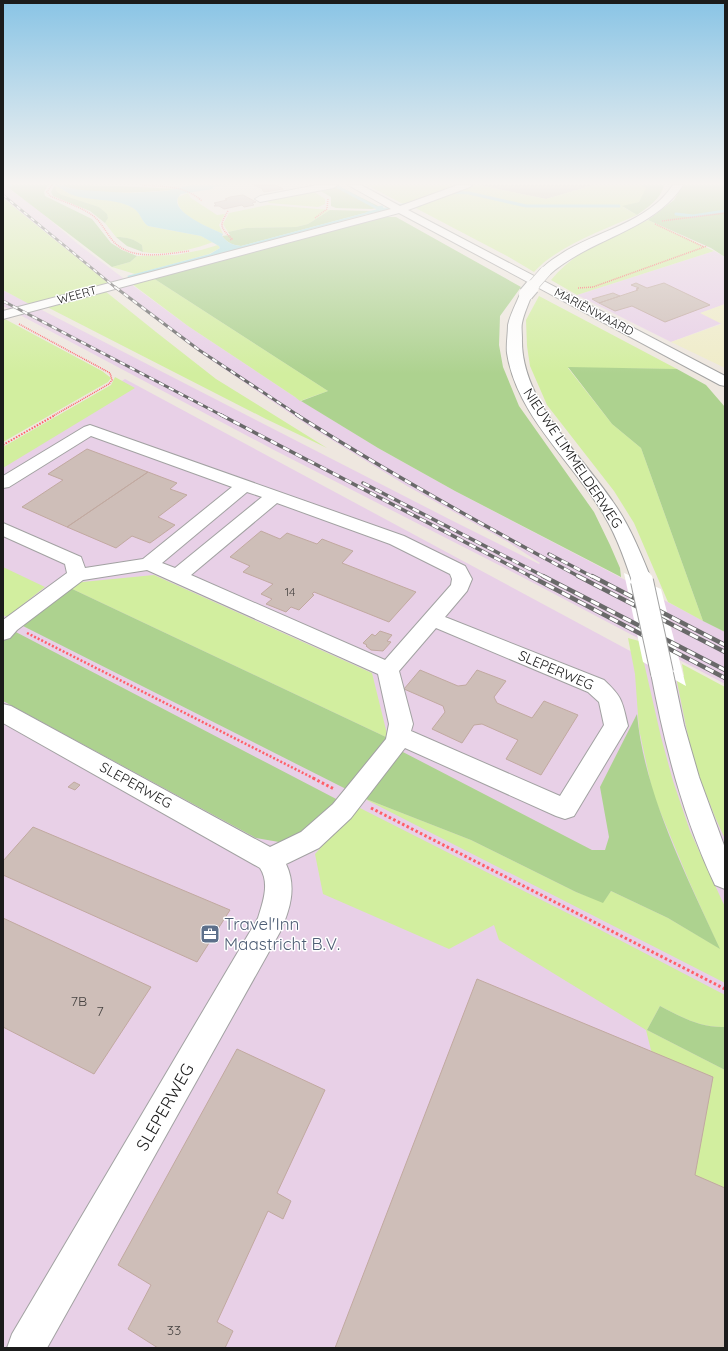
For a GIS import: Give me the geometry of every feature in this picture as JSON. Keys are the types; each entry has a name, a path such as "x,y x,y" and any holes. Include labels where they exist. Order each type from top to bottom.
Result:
{"street":[{"name":"WEERT","path":"3,315 253,248"},
{"name":"MARIËNWAARD","path":"476,248 725,382"},
{"name":"NIEUWE LIMMELDERWEG","path":"579,248 553,265 526,294 518,312 513,332 516,362 521,378 540,414 607,504 625,538 642,581 678,751 703,826 725,877"},
{"path":"3,483 90,430 397,540 458,570 462,580 460,587 388,670"},
{"path":"3,633 10,625 78,575 149,564 245,485"},
{"path":"177,577 274,496"},
{"path":"3,529 74,561 78,575"},
{"path":"149,564 388,670"},
{"name":"SLEPERWEG","path":"398,738 565,809 616,726 610,699 596,686 432,619"},
{"path":"269,860 310,840 342,811 353,799 398,738 401,724 388,670"},
{"name":"SLEPERWEG","path":"3,712 269,860 274,866 278,881 278,901 270,923 26,1348"}],"path":[{"path":"123,248 143,256 167,254 195,249"},
{"path":"573,288 593,287 703,248"},
{"path":"3,445 109,384 112,380 110,373 16,322"}],"shaded area":[{"path":"65,248 83,248 188,326 295,397 378,448 455,491 725,632 725,684 522,577 274,450 3,306 3,290 449,519 539,564 540,563 508,542 407,486 309,426 202,354 134,303"},
{"path":"714,251 725,257 725,304 701,313 722,323 671,342 577,295"},
{"path":"725,304 725,368 671,342 722,324 700,313"},
{"path":"125,379 725,702 725,1348 3,1348 3,453"}],"green space":[{"path":"3,248 65,248 108,283 105,286 31,305 3,290"},
{"path":"87,248 119,248 137,256 130,262 112,267"},
{"path":"132,248 142,248 143,252"},
{"path":"142,248 196,248 170,253 143,252"},
{"path":"208,248 220,248 209,254 135,274 112,267 130,262 137,256 176,255"},
{"path":"266,248 451,248 521,287 500,316 499,345 503,367 519,406 594,512 620,568 621,577 455,491 378,448 301,401 328,391 153,278"},
{"path":"492,248 565,248 555,254 534,272"},
{"path":"589,248 708,248 714,251 577,295 551,280 561,269"},
{"path":"711,248 725,248 725,257"},
{"path":"153,278 328,391 300,401 188,326 132,284"},
{"path":"105,291 216,379 327,448 266,419 47,307"},
{"path":"539,296 677,369 568,368 612,424 641,448 703,621 668,602 634,523 614,491 547,405 530,366 527,346 526,320"},
{"path":"3,318 102,371 111,378 108,382 3,442"},
{"path":"568,367 677,369 706,385 725,407 725,632 703,621 641,448 612,424"},
{"path":"115,377 135,388 3,468 3,447 111,385"},
{"path":"3,567 45,587 7,617 3,615"},
{"path":"154,575 372,673 388,738 68,587 72,583"},
{"path":"68,587 388,738 350,791 19,624"},
{"path":"12,630 342,802 301,833 279,842 256,838 3,701 3,639"},
{"path":"628,638 639,641 661,737 673,781 690,831 725,907 725,983 361,797 471,840 576,892 603,902 611,891 668,918 719,948 653,794 639,729 635,674"},
{"path":"682,664 725,687 725,839 693,761 676,677 684,676"},
{"path":"637,714 641,744 648,774 658,804 681,864 720,949 668,918 611,891 603,903 576,892 471,840 361,797 401,751 592,850 605,850 609,837 600,787"},
{"path":"358,807 725,995 725,1027 699,1024 683,1018 660,1006 647,1030 725,1070 725,1235 684,1183 646,1030 499,940 494,925 449,949 323,894 315,854"},
{"path":"660,1006 683,1018 699,1024 725,1027 725,1070 647,1030"}],"water":[{"path":"220,248 241,248 130,278 127,276 210,254"}],"pier":[{"path":"624,573 661,589 686,686 643,662"}],"building":[{"path":"636,283 647,288 664,283 710,305 665,322 632,306 615,311 599,303 638,290 636,289 639,288 631,285"},
{"path":"613,293 620,296 599,303 592,299"},
{"path":"87,449 148,472 67,527 22,507 63,480 48,474"},
{"path":"148,472 177,483 170,489 187,495 158,517 175,525 150,543 132,536 116,548 67,527"},
{"path":"261,531 280,539 287,533 317,544 322,539 353,551 342,563 416,592 389,622 314,592 312,594 314,595 299,610 291,607 286,612 266,604 272,599 261,594 273,584 243,572 250,566 230,557"},
{"path":"380,631 392,635 387,641 391,642 383,651 371,650 363,643 372,634 375,636"},
{"path":"420,670 458,686 466,685 477,670 506,681 494,697 497,703 532,718 544,701 578,715 541,775 506,759 518,740 482,724 474,725 462,743 432,729 445,712 443,706 404,689"},
{"path":"74,782 80,785 75,790 68,787"},
{"path":"33,827 230,910 197,962 3,875 3,861"},
{"path":"3,918 151,987 94,1074 3,1027"},
{"path":"477,979 713,1077 695,1175 725,1188 725,1348 335,1348"},
{"path":"237,1049 325,1090 277,1193 291,1201 283,1219 268,1211 217,1322 233,1331 225,1348 158,1348 128,1329 151,1285 118,1265"}],"railway":[{"path":"67,248 116,288"},
{"path":"115,287 199,350 299,416"},
{"path":"3,301 223,416"},
{"path":"221,415 532,577"},
{"path":"297,415 437,499 580,577"},
{"path":"363,483 545,577"},
{"path":"549,554 593,577"},
{"path":"530,576 725,678"},
{"path":"543,576 725,670"},
{"path":"578,576 725,652"},
{"path":"592,576 725,645"}],"place":[{"name":"Travel'Inn Maastricht B.V.","path":"210,934"}]}
